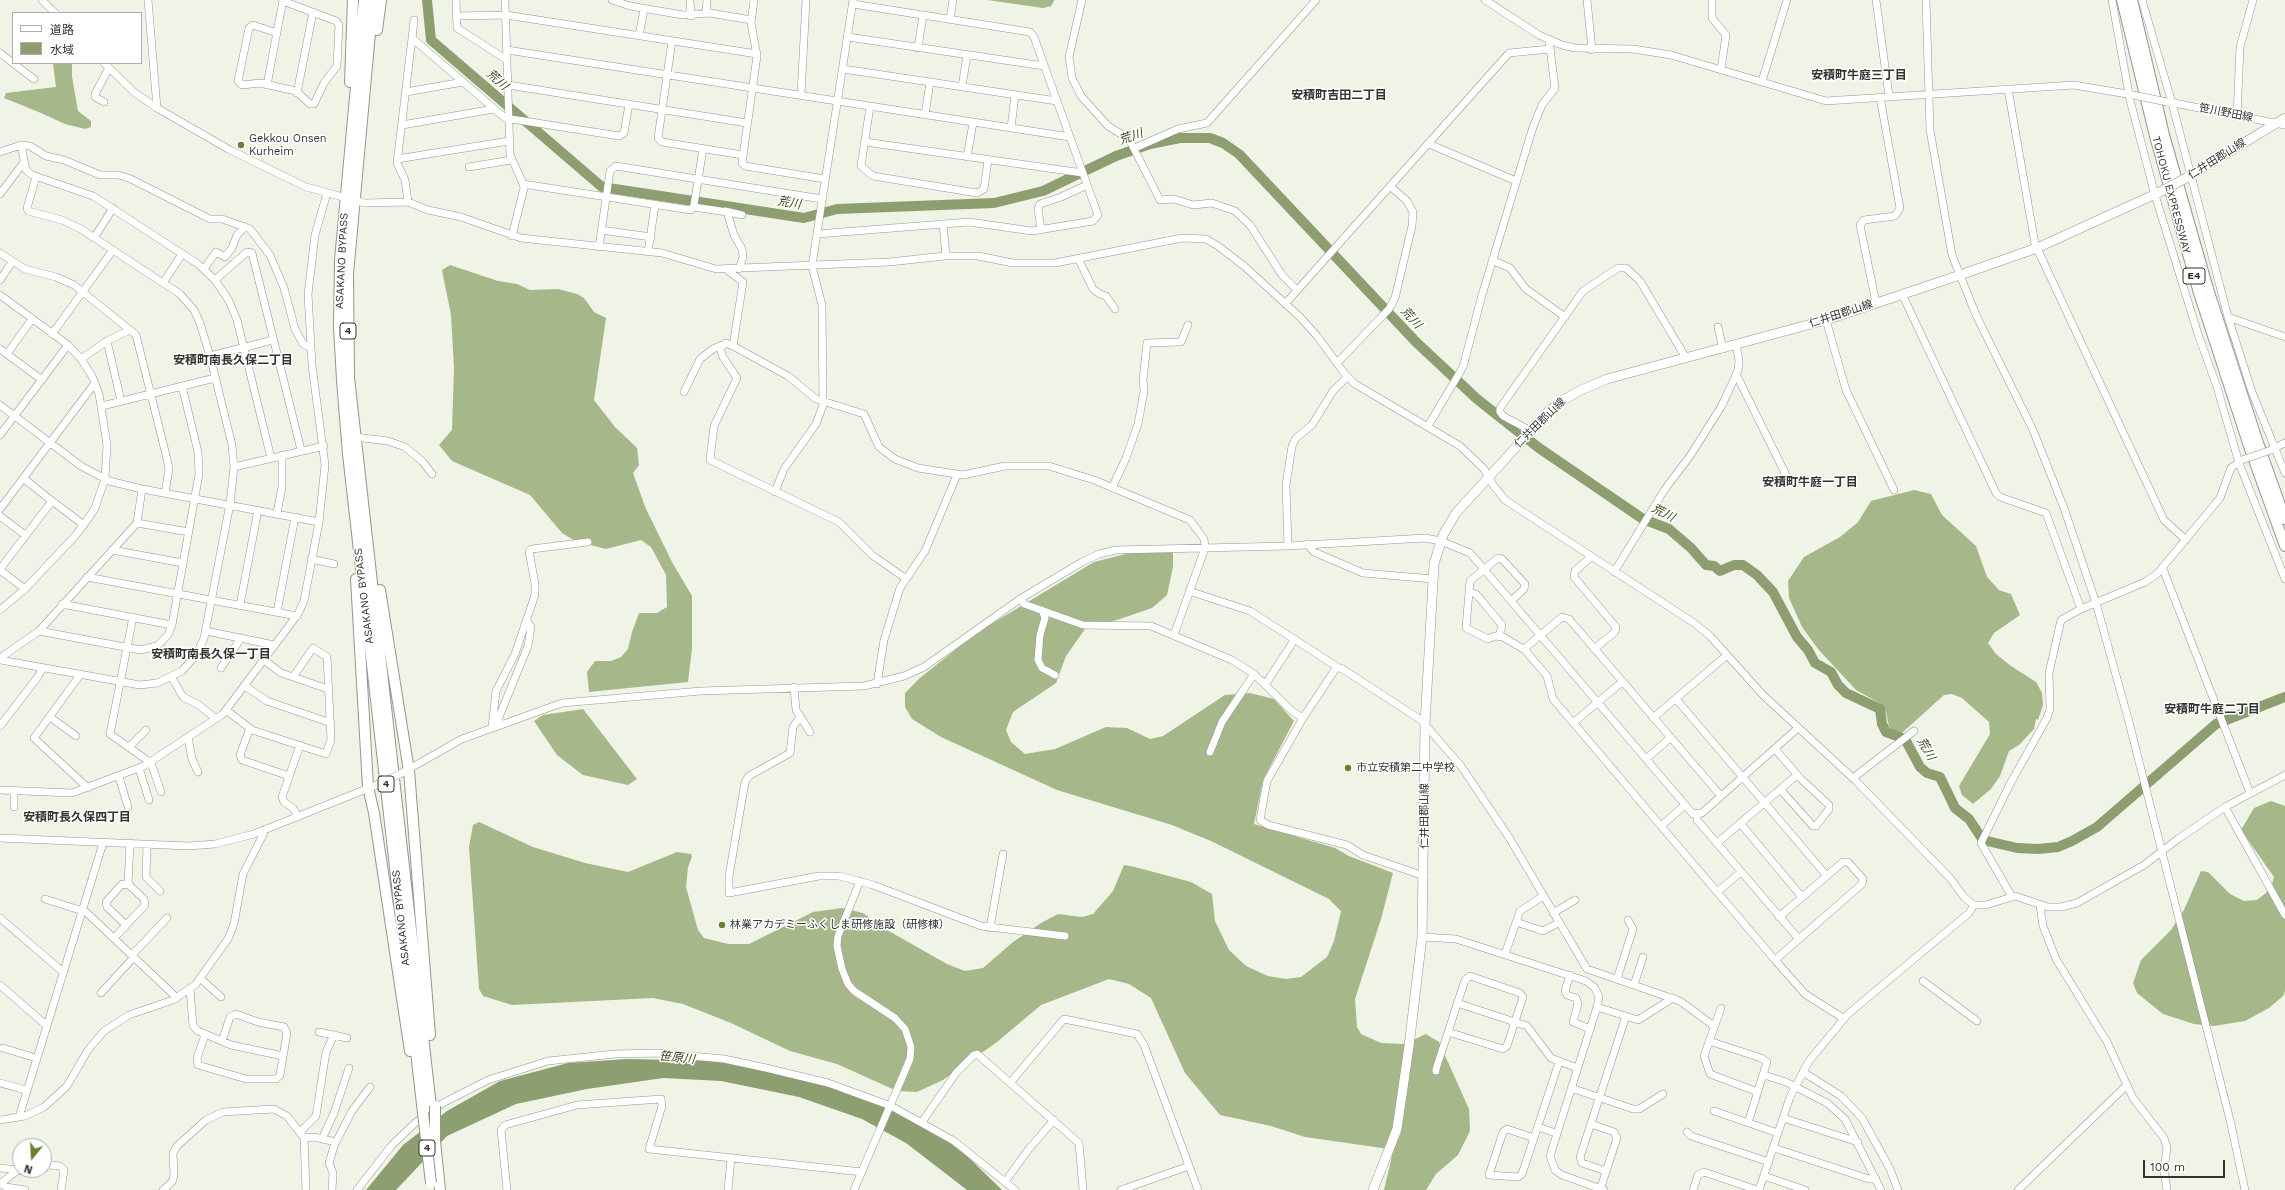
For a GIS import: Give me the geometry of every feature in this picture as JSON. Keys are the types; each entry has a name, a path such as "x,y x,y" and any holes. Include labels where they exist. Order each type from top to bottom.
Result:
{"highway":[{"path":"348,164 352,0"},
{"name":"ASAKANO BYPASS","path":"364,0 348,164 349,378 430,1109 434,1184 440,1190"},
{"name":"ASAKANO BYPASS","path":"373,0 359,152 349,200 340,260 339,327 348,454 435,1141 434,1184"},
{"path":"359,152 367,120 381,0"},
{"name":"TOHOKU EXPRESSWAY","path":"2122,0 2155,136 2191,266 2225,374 2285,546"},
{"name":"TOHOKU EXPRESSWAY","path":"2132,0 2164,134 2208,289 2258,443 2285,519"},
{"path":"348,454 368,787 376,828 413,1070 430,1109"},
{"path":"363,510 383,607 405,772 430,1109"}],"main road":[{"name":"仁井田郡山線","path":"1373,1190 1393,1144 1397,1129 1422,937 1426,724 1436,558 1441,541 1451,520 1488,476 1563,400 1581,390 1608,379 1826,320 2037,248 2158,194 2285,118"}],"street":[{"path":"42,0 54,12"},
{"path":"148,0 157,108"},
{"path":"267,85 277,33 283,0 336,22 339,25 337,66 324,83 314,104 310,104 297,92 267,85 242,85 238,81 249,28 253,26 277,33"},
{"path":"456,0 457,28 507,60"},
{"path":"506,0 509,141 511,160 523,184 523,192 512,236"},
{"path":"612,0 644,9 691,16 706,13 751,20"},
{"path":"690,0 691,16"},
{"path":"706,13 707,0"},
{"path":"754,0 751,20 757,54 742,163 745,166 825,179"},
{"path":"801,95 806,0"},
{"path":"950,19 953,0"},
{"path":"1082,0 1069,53 1072,78 1079,93 1110,127 1126,136 1135,148 1160,200 1174,199 1193,205 1212,203 1235,211 1250,225 1282,275 1297,290"},
{"path":"1135,148 1178,129 1207,123 1316,0"},
{"name":"笹川野田線","path":"1485,0 1549,40 1575,48 1592,50 1650,51 1721,69 1826,101 2074,85 2285,125"},
{"path":"1587,0 1592,50"},
{"path":"1712,0 1711,11 1713,20 1724,30 1726,35 1721,69"},
{"path":"1762,82 1787,0"},
{"path":"1876,0 1889,96"},
{"path":"1926,0 1928,94 1935,164 1952,254 1976,315 2033,430 2064,508 2096,603 2129,722 2162,851 2230,1120 2245,1190"},
{"path":"2112,0 2131,95 2198,334 2217,386 2241,462 2285,579"},
{"path":"2142,0 2188,177 2228,317 2252,392 2285,473"},
{"path":"2237,116 2240,47 2254,0"},
{"path":"775,492 784,469 816,424 824,403 822,305 812,266 853,2 1030,32 1034,37 1098,215 1094,220 1041,230 1018,230 978,223 943,224 817,234"},
{"path":"639,36 644,9"},
{"path":"297,92 312,12"},
{"path":"456,16 506,15 757,54"},
{"path":"918,48 923,15"},
{"path":"408,202 405,180 397,159 414,20"},
{"path":"848,37 1044,66"},
{"path":"412,38 494,109 508,119 619,136 624,133 629,104"},
{"path":"1428,426 1463,367 1492,260 1533,126 1542,105 1554,93 1556,85 1549,40"},
{"path":"672,41 658,137 661,142 743,155"},
{"path":"1285,304 1509,53 1515,51 1537,52 1550,48"},
{"path":"507,50 1070,137"},
{"path":"0,53 12,62"},
{"path":"962,87 967,55"},
{"path":"14,64 34,79"},
{"path":"104,102 95,97 95,94 106,66 134,93 157,108 230,150 306,187 349,200 375,204 408,202 434,212 462,217 512,236 662,254 712,268 727,270 889,262 946,256 978,256 1013,263 1055,263 1079,260 1182,238 1201,238 1214,244 1230,255 1285,304 1312,330 1347,377 1357,386 1460,446 1482,466 1498,493 1505,500 1694,623 1710,636 1763,696 1853,778 1950,878 1964,897 1974,904 1986,905 2012,897 2040,906 2061,907 2077,902 2144,865 2225,807 2285,775"},
{"path":"843,69 1057,102"},
{"path":"406,92 463,82"},
{"path":"925,115 930,82"},
{"path":"508,85 747,122"},
{"path":"2008,89 2027,206 2037,248 2164,520 2186,540"},
{"path":"1011,128 1015,95"},
{"path":"1876,302 1860,225 1864,220 1895,216 1900,208 1880,97"},
{"path":"870,107 861,166 873,176 976,193 984,189 988,160"},
{"path":"402,125 494,109"},
{"path":"968,157 973,123"},
{"path":"397,159 509,141"},
{"path":"865,142 1083,173"},
{"path":"1428,144 1516,181"},
{"path":"0,152 21,145 30,146 46,156 64,160 100,175 120,175 131,179 210,219 222,219 245,227 253,232 270,255 284,288 295,329 304,344 310,348"},
{"path":"21,145 24,162 28,172 36,177 80,190 113,208 204,269 215,280 232,306 271,458"},
{"path":"523,184 691,210 694,206 703,149"},
{"path":"470,167 511,160"},
{"path":"0,194 24,162"},
{"path":"599,247 610,171 616,166 822,199"},
{"path":"0,659 120,682 151,684 172,678 193,660 202,643 206,631 230,504 234,467 232,445 216,378 202,328 194,310 180,294 94,238 68,223 28,211 27,208 36,177"},
{"path":"1041,230 1038,210 1040,204 1061,198 1086,185"},
{"path":"1337,363 1392,306 1395,298 1412,226 1413,212 1407,201 1390,186"},
{"path":"0,790 68,793 88,788 118,777 150,762 216,719 226,710 246,686 274,645 297,616 304,601 319,522 325,465 324,446 310,348 309,280 314,235 327,193"},
{"path":"648,252 655,205"},
{"path":"694,206 742,215"},
{"path":"94,238 113,208"},
{"path":"725,211 734,235 742,249 743,258 738,269"},
{"path":"943,224 946,256"},
{"path":"204,269 216,252 225,256 232,248 237,235 245,227"},
{"path":"601,230 650,237"},
{"path":"52,334 84,292 113,250"},
{"path":"215,280 247,252 252,253 302,450"},
{"path":"0,253 12,262 29,270 66,280 84,292 136,336 168,465 165,493"},
{"path":"164,283 182,254"},
{"path":"1079,260 1092,289 1106,296 1115,308"},
{"path":"1492,260 1510,268 1526,289 1565,317"},
{"path":"0,280 12,262"},
{"path":"1531,431 1503,416 1500,410 1587,287 1623,266 1646,288 1686,358"},
{"path":"727,270 743,282 733,346"},
{"path":"1902,294 1996,493 2000,497 2046,513 2081,609"},
{"path":"0,295 68,345 81,359 95,383 102,406 107,445 105,479 95,508 84,525 25,589 0,610"},
{"path":"2228,317 2285,337"},
{"path":"6,354 32,319"},
{"path":"1826,320 1846,390 1894,490"},
{"path":"1112,488 1126,458 1138,424 1144,391 1143,380 1147,343 1181,342 1188,325"},
{"path":"1718,327 1723,349"},
{"path":"81,359 107,341 130,330"},
{"path":"210,356 273,340"},
{"path":"107,341 121,402"},
{"path":"684,392 700,359 713,349 726,343 784,373 816,399 824,403 864,414 878,447 895,459 918,468 970,475 1005,466 1049,466 1094,480 1190,520 1204,539 1205,548 1174,635"},
{"path":"0,435 68,345"},
{"path":"722,345 721,354 737,378 714,426 710,458 712,461 839,522 872,555 904,578"},
{"path":"1614,572 1665,489 1705,434 1736,374 1739,363 1736,345"},
{"path":"0,349 42,380"},
{"path":"1736,374 1790,481"},
{"path":"1288,546 1286,485 1292,446 1296,438 1312,425 1334,391 1347,377"},
{"path":"102,406 216,378"},
{"path":"0,509 95,383"},
{"path":"38,631 127,648 146,650 158,646 168,635 172,625 178,594 199,474 199,458 182,386"},
{"path":"0,405 81,466 105,479 142,489 230,504 319,522"},
{"path":"355,437 388,441 405,447 423,462 432,474"},
{"path":"2012,897 1981,843 2010,784 2047,718 2050,707 2049,673 2061,620 2081,609 2150,580 2163,569 2220,498 2231,468 2241,462 2285,443"},
{"path":"234,467 324,446"},
{"path":"277,513 282,487 282,455"},
{"path":"877,684 884,640 904,578 925,551 958,474"},
{"path":"23,478 84,525"},
{"path":"0,659 38,631 137,523 142,489"},
{"path":"25,589 0,569 52,501"},
{"path":"240,605 258,510"},
{"path":"0,516 25,535"},
{"path":"277,612 295,517"},
{"path":"137,523 189,532"},
{"path":"0,844 0,838 189,846 216,844 241,838 298,817 405,772 462,739 499,724 562,703 701,691 877,684 904,676 924,667 1020,599 1099,554 1116,550 1288,546 1425,538 1441,541 1466,550 1691,812 1697,815 1698,820 1798,938"},
{"path":"492,727 496,691 515,654 535,591 529,551 532,549 588,542"},
{"path":"1307,544 1314,552 1362,573 1434,579"},
{"path":"112,550 183,563"},
{"path":"1591,557 1575,571 1574,577 1616,627 1615,632 1594,649"},
{"path":"1511,601 1524,589 1524,582 1500,558 1470,581 1466,628 1488,639 1499,636 1524,650 1547,676 1551,697 1775,960 1805,994 1843,1018"},
{"path":"312,559 334,564"},
{"path":"2163,569 2250,793"},
{"path":"87,577 297,616"},
{"path":"1189,591 1250,611 1426,724 1461,766 1485,799 1558,923 1586,967 1673,998 1714,1026"},
{"path":"1469,592 1476,594 1502,625 1499,636"},
{"path":"1020,599 1024,604 1083,624 1148,625 1174,635 1232,660 1254,674 1292,711 1303,718"},
{"path":"62,604 172,625"},
{"path":"1042,610 1045,618 1040,635 1038,660 1042,668 1055,675"},
{"path":"132,617 110,734 150,762 161,792"},
{"path":"1524,650 1540,635 1565,617 1569,619 1721,796"},
{"path":"499,724 499,717 528,646 531,627 526,620"},
{"path":"206,631 274,645"},
{"path":"221,668 241,638"},
{"path":"1265,685 1295,639"},
{"path":"226,710 250,728 326,754 331,740 327,657 313,648 293,677"},
{"path":"1653,718 1727,655"},
{"path":"264,660 281,673 328,689"},
{"path":"0,726 43,668"},
{"path":"1339,668 1334,670 1303,718 1267,781 1260,820 1268,825 1348,845 1363,855 1424,876"},
{"path":"1210,752 1222,722 1254,674"},
{"path":"80,675 35,736 35,741 88,788"},
{"path":"172,678 183,697 199,705 216,719"},
{"path":"1573,723 1622,682"},
{"path":"246,686 267,701 331,723"},
{"path":"794,687 796,707 810,732"},
{"path":"1676,699 1827,876"},
{"path":"800,716 793,726 790,753 752,775 745,782 729,876 729,893 828,875 860,881 990,928 1065,936"},
{"path":"50,717 76,736"},
{"path":"250,728 240,755 242,760 289,776"},
{"path":"1697,815 1721,796 1798,728"},
{"path":"129,747 146,730"},
{"path":"1853,778 1914,731"},
{"path":"188,737 192,759 198,772"},
{"path":"1646,758 1670,738"},
{"path":"298,817 293,808 283,800 283,796 300,746"},
{"path":"1775,749 1797,775 1830,807 1816,826 1812,825 1780,789"},
{"path":"139,768 149,800"},
{"path":"1717,843 1797,775"},
{"path":"118,777 128,807"},
{"path":"14,791 14,807"},
{"path":"1661,826 1685,805"},
{"path":"2225,807 2285,915"},
{"path":"1740,823 1802,897"},
{"path":"0,1120 36,1112 57,1097 66,1086 96,1039 109,1026 129,1015 177,998 190,989 224,946 230,935 243,874 266,829"},
{"path":"19,1117 81,910 103,843"},
{"path":"129,885 130,844"},
{"path":"147,844 146,877 160,891"},
{"path":"990,928 1003,854"},
{"path":"1775,960 1798,938 1862,884 1862,879 1848,862 1843,862 1779,917"},
{"path":"1717,892 1741,872"},
{"path":"854,1190 910,1059 911,1047 906,1029 895,1018 862,997 848,984 842,969 837,946 838,936 860,881"},
{"path":"114,938 145,905 144,900 129,885 122,884 106,902 107,907 126,925"},
{"path":"1505,954 1521,910 1543,896"},
{"path":"45,899 81,910 114,938 177,998"},
{"path":"1553,913 1575,900"},
{"path":"1693,1190 1698,1175 1704,1172 1758,1190 1774,1148 1794,1087 1809,1061 1843,1018 1969,913 1974,904"},
{"path":"2040,906 2043,926 2056,959 2107,1042 2126,1086 2136,1104 2162,1136 2166,1145 2164,1170 2167,1190"},
{"path":"0,918 63,972"},
{"path":"101,993 167,918"},
{"path":"1617,979 1633,929 1628,920"},
{"path":"1516,922 1543,931 1558,923"},
{"path":"1422,937 1456,939 1505,954 1593,985 1598,997 1597,1007 1550,1154 1555,1170 1566,1178 1601,1190 1617,1138 1614,1132 1591,1124"},
{"path":"1634,985 1643,957"},
{"path":"1436,1071 1448,1032 1457,1003 1465,980 1470,976 1520,993 1523,997 1507,1046 1502,1049 1448,1032"},
{"path":"1570,976 1565,990 1567,995 1576,998 1578,1005 1573,1022 1590,1029"},
{"path":"200,978 221,997"},
{"path":"1923,981 1977,1021"},
{"path":"0,985 46,1025"},
{"path":"190,989 193,1026 205,1035 222,1041 283,1056"},
{"path":"1597,1007 1640,1020 1673,998"},
{"path":"1457,1003 1528,1027 1551,1058 1577,1068"},
{"path":"1721,1008 1704,1058 1711,1075 1758,1092"},
{"path":"205,1035 196,1058 197,1064 231,1076 246,1079 277,1078 280,1076 287,1033 284,1027 258,1022 237,1014 230,1017 222,1041"},
{"path":"1606,1171 1581,1162 1580,1157 1626,1016"},
{"path":"1010,1083 1064,1019 1137,1034 1144,1045 1198,1190"},
{"path":"319,1032 348,1038"},
{"path":"302,1135 316,1116 326,1052 334,1035"},
{"path":"1709,1041 1764,1059 1767,1064 1748,1123"},
{"path":"3,1048 36,1058"},
{"path":"357,1190 392,1145 415,1123 443,1103 488,1080 548,1061 615,1054 659,1053 724,1059 828,1083 890,1107 922,1122 954,1141 1015,1190"},
{"path":"922,1122 953,1078 974,1055 980,1056 1079,1143 1083,1190"},
{"path":"1534,1138 1507,1129 1503,1132 1489,1175 1518,1177 1522,1174 1538,1127 1559,1062"},
{"path":"322,1140 334,1113 349,1068"},
{"path":"1803,1072 1841,1096 1862,1118 1890,1169 1898,1190"},
{"path":"1764,1075 1786,1082 1830,1106 1845,1119 1882,1190"},
{"path":"0,1083 26,1090"},
{"path":"2018,1190 2126,1086"},
{"path":"332,1190 333,1173 329,1163 335,1143 352,1111 370,1087"},
{"path":"1571,1088 1634,1109 1639,1109 1663,1094"},
{"path":"507,1190 502,1128 554,1110 577,1105 661,1099 662,1106 649,1149 862,1172"},
{"path":"164,1190 172,1182 174,1176 174,1153 177,1146 206,1120 223,1112 274,1110 287,1116 302,1135 306,1190"},
{"path":"1714,1111 1778,1133"},
{"path":"1783,1118 1858,1142"},
{"path":"1005,1182 1028,1150 1054,1120"},
{"path":"1538,1127 1556,1133"},
{"path":"1687,1132 1691,1136 1769,1162"},
{"path":"302,1135 335,1143"},
{"path":"1774,1148 1867,1179 1876,1179"},
{"path":"728,1190 731,1158"},
{"path":"52,1165 60,1166 64,1170 61,1190"},
{"path":"1121,1190 1189,1166"},
{"path":"0,1168 12,1169"},
{"path":"1,1186 12,1176"},
{"path":"1764,1176 1805,1190"},
{"path":"1,1186 25,1190"}],"shaded area":[{"path":"987,0 1054,1 1051,6 1043,8"},
{"path":"53,64 72,64 72,77 78,111 91,121 91,127 85,129 65,124 4,98 6,93 56,87"},
{"path":"450,265 498,281 517,284 530,290 558,289 577,294 584,298 594,312 606,318 594,400 615,427 637,448 639,465 633,473 646,509 672,562 692,596 692,649 688,682 589,692 587,672 595,661 611,661 621,657 628,649 639,613 657,613 667,607 666,575 651,547 641,540 606,549 575,541 562,533 530,495 452,461 439,445 452,430 454,368 451,315 442,270"},
{"path":"1914,490 1931,494 1942,515 1976,546 1987,577 1999,590 2011,594 2020,615 1994,633 1988,643 1996,654 2011,666 2036,682 2042,693 2043,705 2038,720 2036,719 2034,729 2019,745 2009,751 2000,776 1991,789 1973,804 1962,795 1959,786 1990,734 1989,722 1962,698 1952,694 1944,695 1903,732 1896,732 1889,727 1886,712 1881,704 1856,690 1818,649 1802,627 1789,598 1788,581 1804,557 1840,537 1858,522 1871,501"},
{"path":"1161,545 1173,547 1173,567 1167,595 1152,608 1085,629 1066,656 1056,683 1013,712 1006,730 1011,742 1025,754 1055,749 1106,727 1127,728 1150,739 1163,736 1225,695 1250,693 1274,699 1294,721 1263,780 1254,824 1335,848 1349,856 1393,873 1381,919 1355,999 1357,1027 1361,1034 1381,1043 1404,1044 1426,1034 1439,1042 1469,1109 1470,1131 1458,1155 1436,1174 1426,1190 1384,1190 1392,1156 1389,1149 1305,1137 1271,1126 1220,1115 1185,1073 1151,998 1129,984 1109,979 1041,1005 997,1042 943,1080 917,1092 897,1091 837,1064 790,1051 731,1023 683,1004 653,998 512,1005 483,996 479,989 469,847 473,825 479,822 533,847 585,863 628,872 677,852 691,854 692,857 688,867 686,887 698,930 704,938 728,944 749,944 813,912 842,908 863,913 887,930 947,964 965,971 983,968 1013,942 1041,923 1058,914 1082,917 1093,914 1113,891 1124,865 1135,867 1191,882 1212,894 1215,921 1229,950 1246,966 1268,976 1286,979 1301,977 1327,957 1334,941 1341,911 1329,899 1211,841 1172,825 1057,790 941,737 912,719 905,707 905,693 921,677 978,632 1094,562"},
{"path":"583,709 637,779 628,785 583,775 557,755 534,721 543,715"},
{"path":"2271,801 2285,806 2285,991 2283,996 2269,1008 2245,1021 2214,1026 2194,1024 2163,1014 2137,993 2133,983 2141,960 2171,930 2184,910 2201,871 2208,872 2230,894 2244,901 2257,900 2266,893 2272,884 2274,877 2241,830 2254,808"}],"water":[{"path":"627,1059 721,1061 869,1096 921,1122 965,1154 1002,1190 967,1190 906,1143 862,1119 799,1097 721,1081 663,1078 587,1089 516,1104 447,1136 396,1190 366,1190 403,1145 447,1111 500,1081 568,1063"}],"waterway":[{"name":"荒川","path":"427,0 431,40 602,187 804,218 837,209 994,203 1043,191 1116,156 1150,144 1180,138 1210,138 1223,143 1239,154 1416,342 1477,399 1539,448 1643,519 1669,529 1691,548 1706,565 1714,566 1720,571 1734,565 1743,565 1757,575 1773,592 1797,637 1808,650 1815,663 1831,672 1838,685 1846,693 1880,709 1882,724 1886,732 1905,739 1920,767 1927,773 1940,777 1955,808 1969,819 1981,837 1987,841 2017,848 2038,849 2058,847 2072,841 2097,827 2216,724 2285,697"}],"place":[{"name":"Gekkou Onsen Kurheim","path":"241,145"},
{"name":"市立安積第二中学校","path":"1348,768"},
{"name":"林業アカデミーふくしま研修施設（研修棟）","path":"722,925"}],"district":[{"name":"安積町牛庭三丁目","path":"1859,75"},
{"name":"安積町吉田二丁目","path":"1339,95"},
{"name":"安積町南長久保二丁目","path":"233,360"},
{"name":"安積町牛庭一丁目","path":"1810,482"},
{"name":"安積町南長久保一丁目","path":"211,654"},
{"name":"安積町牛庭二丁目","path":"2212,709"},
{"name":"安積町長久保四丁目","path":"77,817"}],"water label":[{"name":"笹原川","path":"677,1058"}]}
